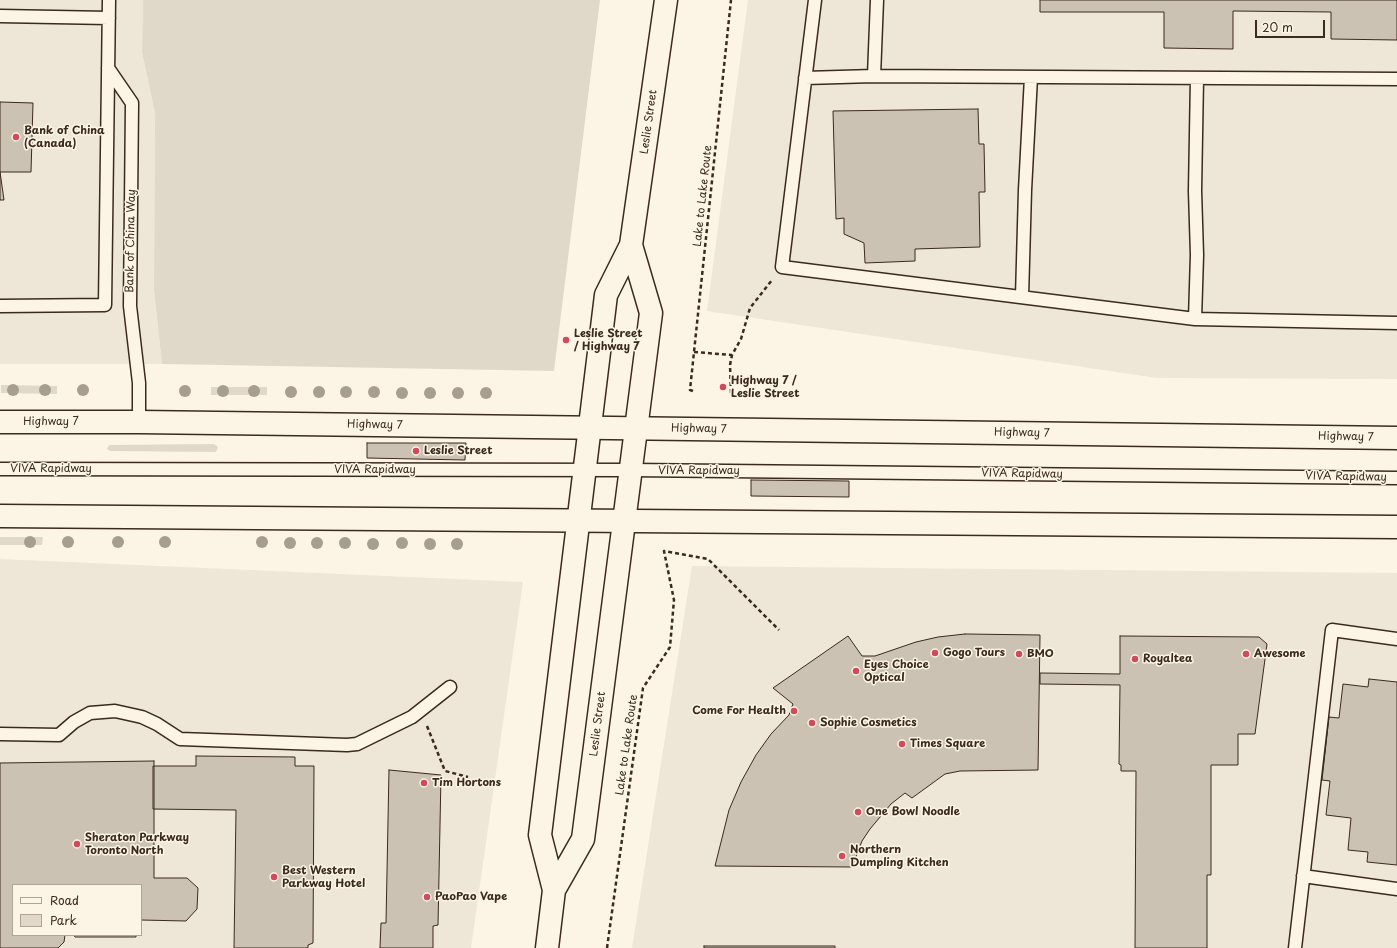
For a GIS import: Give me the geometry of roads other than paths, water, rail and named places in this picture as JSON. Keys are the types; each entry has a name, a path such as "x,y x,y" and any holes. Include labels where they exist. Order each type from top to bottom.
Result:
{"main road":[{"name":"Leslie Street","path":"546,948 554,890 540,835 606,295 631,244 666,0"},
{"name":"Leslie Street","path":"554,890 583,840 651,313 631,244"},
{"name":"Highway 7","path":"0,422 590,427 1397,438"},
{"path":"0,516 1397,527"}],"lane":[{"path":"0,306 105,305 109,0"},
{"path":"815,0 782,267 1195,319 1397,323"},
{"path":"874,76 877,0"},
{"path":"0,16 109,18"},
{"name":"Bank of China Way","path":"108,68 132,103 130,306 139,383 139,422"},
{"path":"805,78 874,76 1397,79"},
{"path":"1022,297 1025,190 1031,77"},
{"path":"1195,319 1197,255 1195,191 1197,78"},
{"name":"VIVA Rapidway","path":"0,468 630,470 1397,478"},
{"path":"1295,948 1332,630 1397,639"},
{"path":"0,734 59,735 74,722 90,713 115,711 142,717 180,739 347,745 357,744 412,717 450,687"},
{"path":"1303,876 1397,889"}],"place":[{"name":"Bank of China (Canada)","path":"16,137"},
{"name":"Leslie Street / Highway 7","path":"566,340"},
{"name":"Highway 7 / Leslie Street","path":"723,387"},
{"name":"Leslie Street","path":"416,451"},
{"name":"Gogo Tours","path":"935,653"},
{"name":"BMO","path":"1019,654"},
{"name":"Awesome","path":"1246,654"},
{"name":"Royaltea","path":"1135,659"},
{"name":"Eyes Choice Optical","path":"856,671"},
{"name":"Come For Health","path":"794,711"},
{"name":"Sophie Cosmetics","path":"812,723"},
{"name":"Times Square","path":"902,744"},
{"name":"Tim Hortons","path":"424,783"},
{"name":"One Bowl Noodle","path":"858,812"},
{"name":"Sheraton Parkway Toronto North","path":"77,844"},
{"name":"Northern Dumpling Kitchen","path":"842,856"},
{"name":"Best Western Parkway Hotel","path":"274,877"},
{"name":"PaoPao Vape","path":"427,897"}]}
